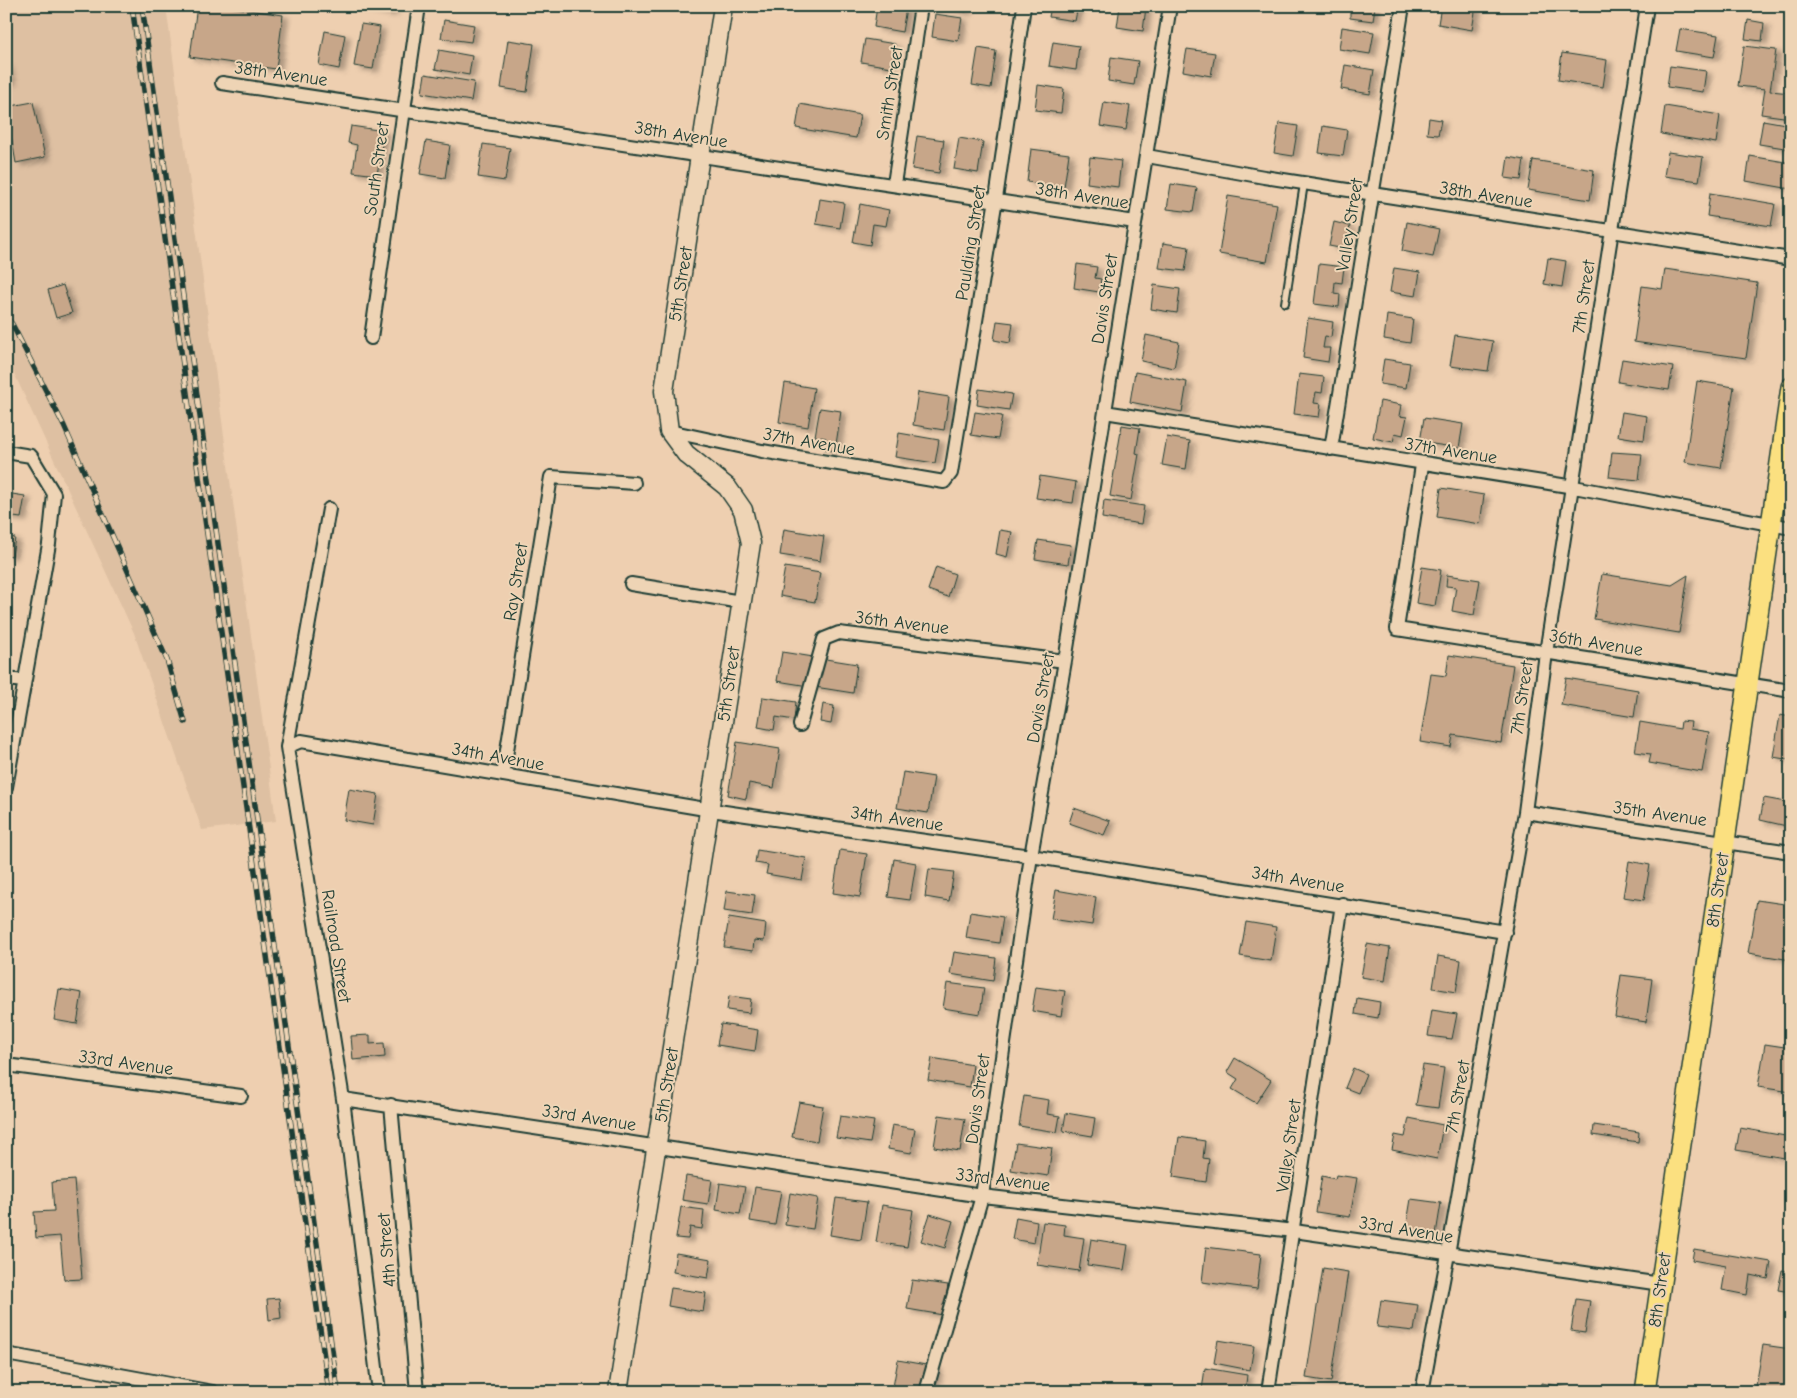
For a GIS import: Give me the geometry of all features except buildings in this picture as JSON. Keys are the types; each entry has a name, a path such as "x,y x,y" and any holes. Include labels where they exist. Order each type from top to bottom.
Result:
{"main road":[{"name":"8th Street","path":"1645,1392 1791,387"}],"street":[{"name":"South Street","path":"371,338 419,6"},
{"name":"5th Street","path":"618,1392 711,810 751,543 743,510 727,487 686,454 669,431 664,392 723,6"},
{"name":"Smith Street","path":"894,184 921,6"},
{"name":"Paulding Street","path":"944,482 951,473 996,199 1024,6"},
{"name":"Davis Street","path":"926,1392 982,1196 1031,856 1065,661 1170,6"},
{"name":"Valley Street","path":"1331,449 1403,6"},
{"name":"7th Street","path":"1422,1392 1525,812 1546,653 1574,487 1647,6"},
{"name":"38th Avenue","path":"222,83 996,199 1135,222"},
{"name":"38th Avenue","path":"1147,156 1372,195 1791,259"},
{"name":"37th Avenue","path":"1105,412 1422,465 1574,487 1791,528"},
{"name":"37th Avenue","path":"669,431 762,451 944,482"},
{"path":"6,452 31,456 54,494 50,544 6,787"},
{"name":"36th Avenue","path":"1422,465 1397,628 1791,691"},
{"name":"Ray Street","path":"503,775 551,477 634,483"},
{"name":"Railroad Street","path":"329,509 287,747 343,1099 379,1392"},
{"path":"631,584 741,602"},
{"name":"36th Avenue","path":"800,725 824,640 839,633 1065,661"},
{"path":"6,679 24,682"},
{"name":"34th Avenue","path":"287,747 301,741 711,810 1031,856 1342,904 1505,932"},
{"name":"35th Avenue","path":"1525,812 1791,852"},
{"name":"Valley Street","path":"1268,1392 1294,1231 1342,904"},
{"name":"33rd Avenue","path":"6,1065 241,1096"},
{"name":"33rd Avenue","path":"343,1099 982,1196 1294,1231 1661,1284"},
{"name":"4th Street","path":"391,1105 417,1392"},
{"path":"6,1354 213,1392"}],"lane":[{"path":"1285,303 1304,184"}],"shaded area":[{"path":"6,6 166,6 276,821 202,830 134,633 13,371 6,365"}],"railway":[{"path":"132,6 329,1392"},
{"path":"142,6 338,1392"},
{"path":"6,317 12,324 64,426 167,660 185,722"}]}
